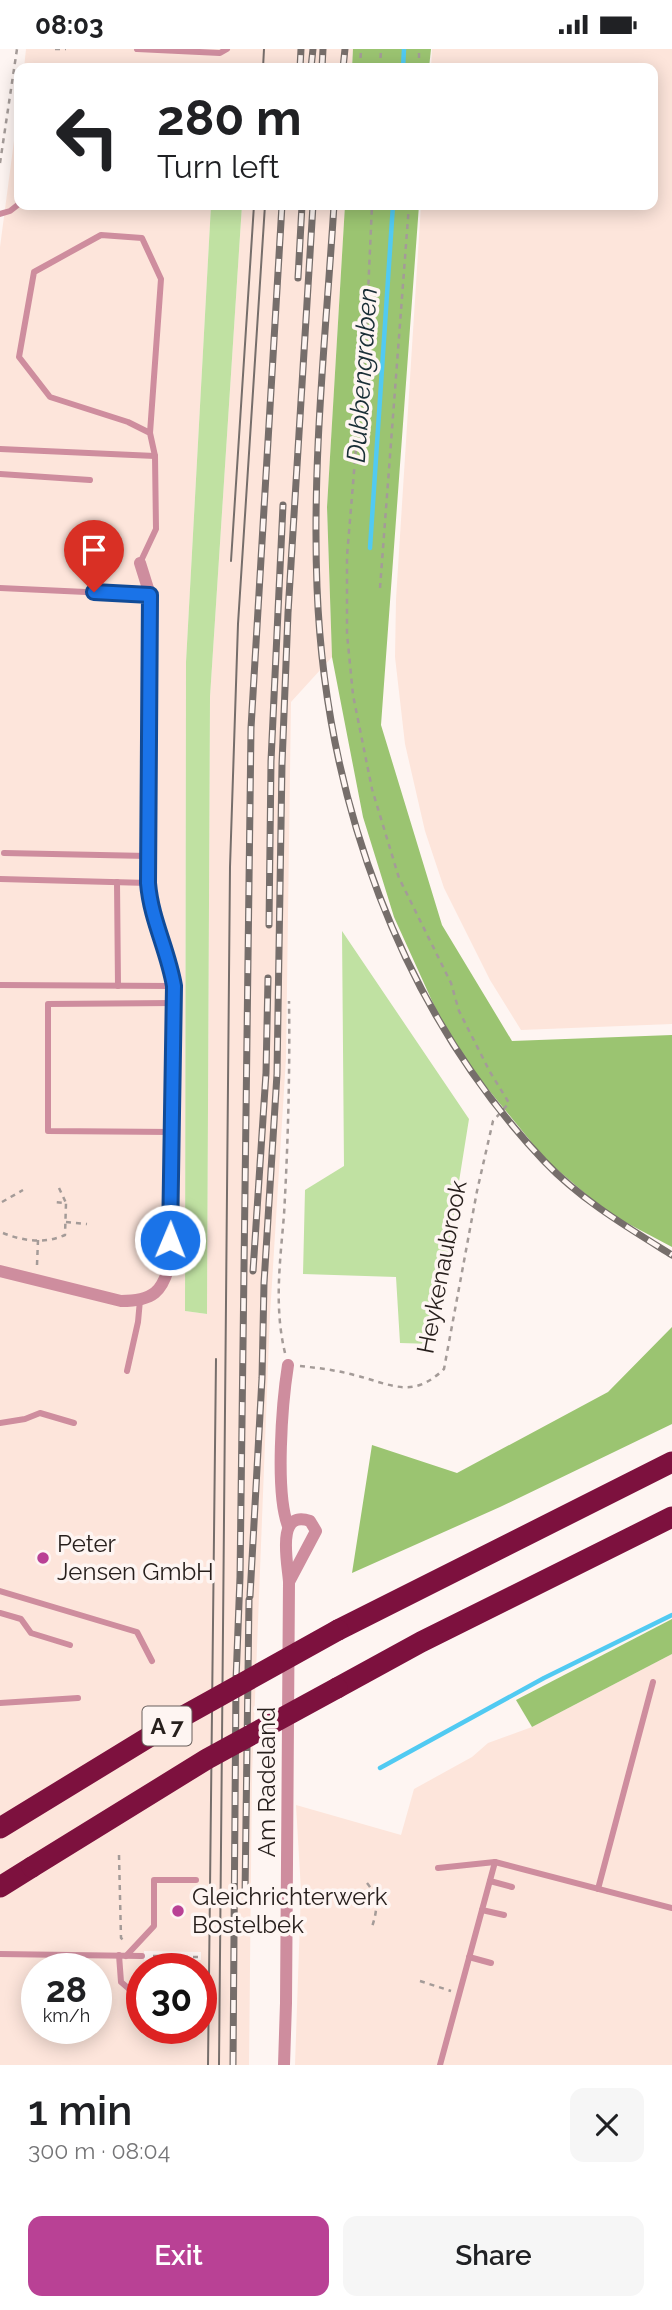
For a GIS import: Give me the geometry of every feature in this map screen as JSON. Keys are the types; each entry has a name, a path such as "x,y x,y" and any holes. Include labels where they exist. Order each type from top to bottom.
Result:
{"highway":[{"name":"A 7","path":"0,1828 180,1718 338,1630 672,1462"},
{"name":"A 7","path":"0,1887 207,1759 421,1642 672,1517"}],"street":[{"path":"0,1271 121,1301 140,1300 158,1291 166,1280 170,1262 174,986 150,908 150,595 140,563"},
{"path":"288,1365 281,1464 284,1514 288,1526"},
{"name":"Am Radeland","path":"284,2065 289,1582 286,1546 288,1526 293,1521 304,1518 314,1525 316,1531 289,1582"}],"lane":[{"path":"137,49 220,53 227,49"},
{"path":"140,563 156,529 155,456 150,433 161,279 142,237 101,235 34,272 19,357 50,397 128,422 150,433"},
{"path":"0,449 155,456"},
{"path":"0,474 90,480"},
{"path":"0,588 150,595"},
{"path":"4,853 148,856"},
{"path":"0,879 148,883"},
{"path":"117,882 118,985"},
{"path":"0,985 174,986"},
{"path":"172,1132 48,1131 48,1004 174,1003"},
{"path":"127,1371 140,1300"},
{"path":"0,1423 40,1413 74,1423"},
{"path":"0,1591 136,1632 152,1661"},
{"path":"0,1613 21,1619 31,1633 70,1645"},
{"path":"598,1889 653,1682"},
{"path":"0,1703 78,1698"},
{"path":"440,2065 495,1862"},
{"path":"438,1868 495,1862 672,1908"},
{"path":"0,1955 123,1956 154,1926 154,1880 196,1880"},
{"path":"490,1881 512,1887"},
{"path":"482,1910 504,1915"},
{"path":"123,1956 121,1982 126,1986"},
{"path":"469,1957 491,1963"}],"path":[{"path":"55,49 66,49"},
{"path":"0,163 14,69"},
{"name":"Heykenaubrook","path":"288,1365 353,1374 408,1389 426,1384 444,1369 489,1141 494,1121 509,1103 459,1011 451,983 399,878 372,789 354,695 347,634 347,556 366,328 372,210"},
{"path":"380,588 409,210"},
{"path":"288,1365 280,1334 277,1294 289,1115 289,1001"},
{"path":"3,1233 24,1240 54,1240 65,1235 66,1203 59,1188"},
{"path":"2,1202 23,1191"},
{"path":"54,1202 66,1203"},
{"path":"66,1222 87,1224"},
{"path":"33,1279 37,1266 38,1240"},
{"path":"119,1855 121,1938 134,1948"},
{"path":"367,1883 373,1891 377,1909 371,1930"},
{"path":"421,1981 437,1986"}],"shaded area":[{"path":"26,49 353,49 352,63 25,63"},
{"path":"432,49 672,49 672,1024 521,1030 490,980 444,888 425,831 405,744 395,657 396,599 421,210 658,210 658,63 431,63"},
{"path":"14,141 14,210 211,210 186,662 185,1311 207,1314 210,697 242,210 345,210 327,507 332,657 291,702 286,1058 270,1315 252,1775 249,2065 0,2065 0,247"},
{"path":"672,1654 672,2065 295,2065 301,1891 296,1805 401,1835 414,1789 472,1757 488,1743 532,1727"}],"green space":[{"path":"353,49 431,49 430,63 352,63"},
{"path":"211,210 242,210 210,697 207,1314 185,1311 186,662"},
{"path":"345,210 419,210 381,725 442,925 512,1041 672,1035 672,1247 608,1213 546,1160 452,1045 394,917 363,817 332,657 327,507"},
{"path":"342,931 469,1119 433,1344 400,1343 396,1277 303,1274 305,1190 344,1166"},
{"path":"672,1327 672,1424 500,1507 352,1573 372,1445 457,1473 608,1392"},
{"path":"672,1619 672,1654 532,1727 516,1700"}],"waterway":[{"name":"Dubbengraben","path":"403,63 404,49"},
{"name":"Dubbengraben","path":"370,548 393,210"},
{"path":"380,1768 544,1678 672,1615"}],"tram line":[{"path":"263,63 264,49"},
{"path":"231,561 254,210"},
{"path":"219,2065 230,867 238,624 265,210"},
{"path":"208,2065 216,1359"}],"railway":[{"path":"300,63 301,49"},
{"path":"312,63 313,49"},
{"path":"322,63 323,49"},
{"path":"344,63 345,49"},
{"path":"233,2065 236,1680 240,1577 251,728 282,210"},
{"path":"298,278 302,210"},
{"path":"250,1596 262,1378 264,1283 277,1074 282,764 288,613 313,210"},
{"path":"334,210 318,444 317,587 323,666 335,744 354,821 379,895 411,968 448,1036 493,1101 544,1161 573,1188 672,1255"},
{"path":"269,925 271,761 283,505"},
{"path":"253,1271 266,1073 268,978"},
{"path":"245,1894 249,1600"}],"place":[{"name":"Peter Jensen GmbH","path":"43,1558"},
{"name":"Gleichrichterwerk Bostelbek","path":"178,1911"}],"route":[{"path":"94,592 150,595 148,883 150,908 174,986 170,1240"}]}
